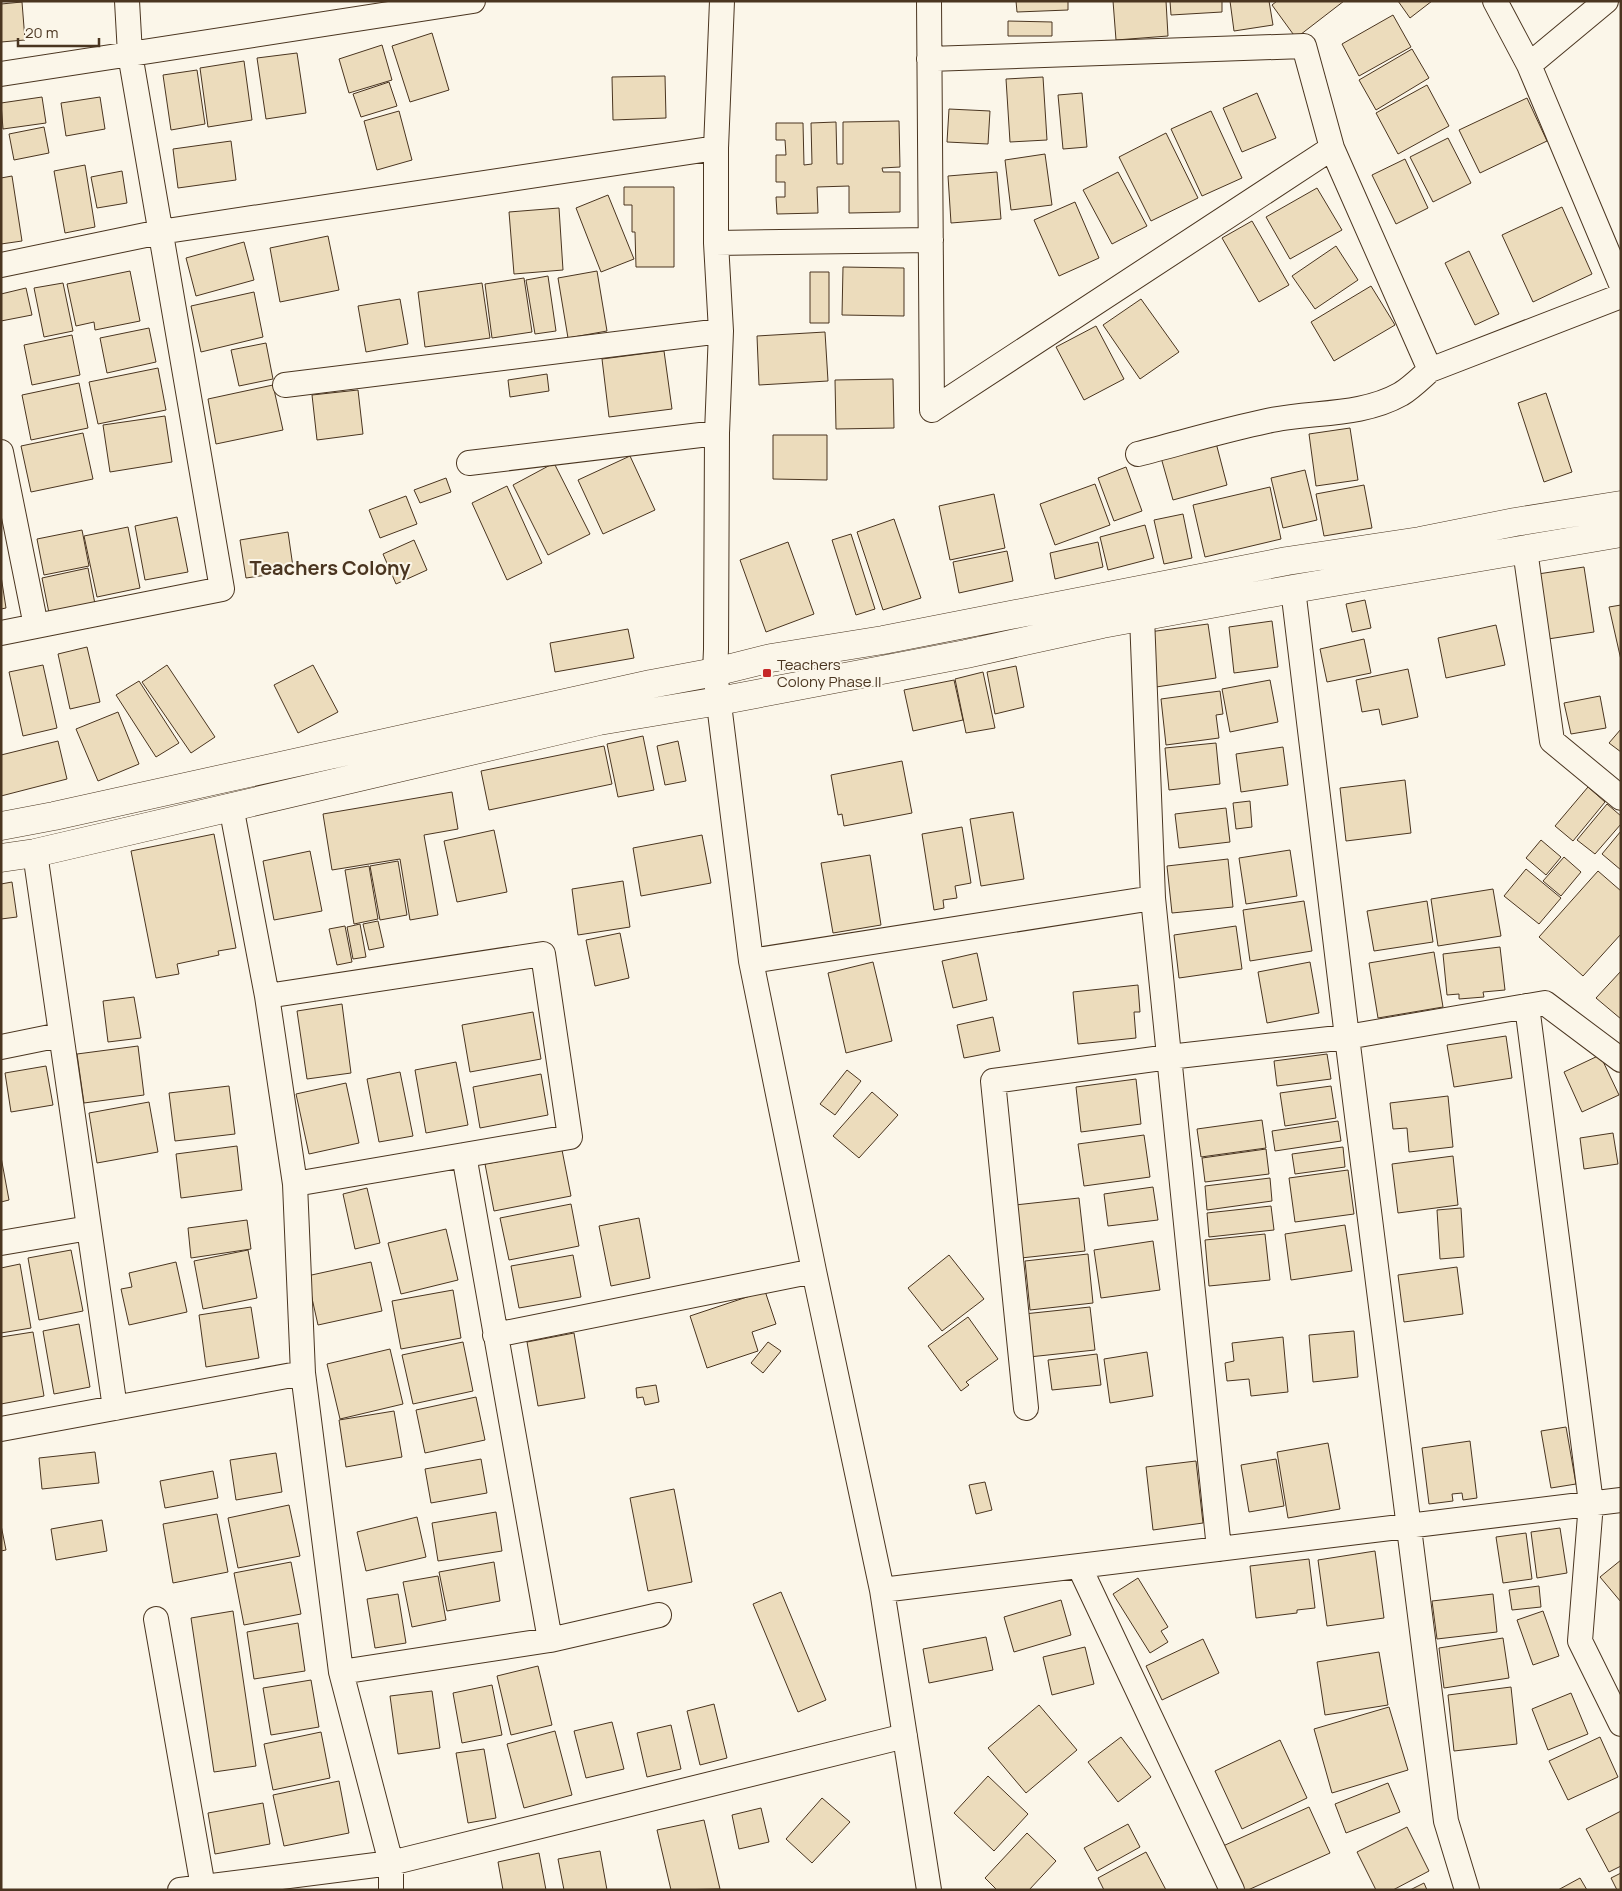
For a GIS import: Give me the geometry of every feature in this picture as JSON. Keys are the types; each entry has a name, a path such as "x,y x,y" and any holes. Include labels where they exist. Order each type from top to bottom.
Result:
{"street":[{"path":"1,633 222,589 130,54 127,1"},
{"path":"1,74 473,1"},
{"path":"722,1 716,148 716,243 721,332 717,433 715,672 751,960 814,1271 882,1590 929,1890"},
{"path":"929,1 932,410 1332,148"},
{"path":"1495,1 1530,65 1621,284"},
{"path":"1530,65 1606,1"},
{"path":"929,59 1304,46 1332,148 1430,370"},
{"path":"1,265 160,232 716,148"},
{"path":"716,243 931,240"},
{"path":"1138,454 1265,421 1291,416 1358,410 1381,403 1402,393 1430,370 1621,296"},
{"path":"285,385 721,332"},
{"path":"469,463 717,433"},
{"path":"1,452 36,626"},
{"path":"1,826 54,816 650,684 715,672 771,658 902,636 1287,561 1420,541 1515,522 1621,505"},
{"path":"1,858 35,853 600,721 719,701 966,654 1142,617 1293,589 1621,533"},
{"path":"1525,550 1552,741 1621,798"},
{"path":"1293,589 1347,1037 1446,1822 1467,1890"},
{"path":"1142,617 1153,898 1219,1549"},
{"path":"231,806 267,996 295,1184 303,1373 342,1672 391,1863 391,1890"},
{"path":"35,853 115,1408"},
{"path":"751,960 1153,898"},
{"path":"267,996 543,954 570,1137 295,1184"},
{"path":"1026,1408 993,1081 1169,1056 1347,1037 1545,1003 1621,1060"},
{"path":"1527,1006 1591,1503 1580,1641 1621,1724"},
{"path":"1,1047 60,1035"},
{"path":"464,1155 550,1640"},
{"path":"1,1243 88,1228"},
{"path":"495,1335 814,1271"},
{"path":"1,1429 303,1373"},
{"path":"882,1590 1621,1500"},
{"path":"1079,1566 1232,1890"},
{"path":"342,1672 550,1640 659,1615"},
{"path":"156,1619 203,1887"},
{"path":"180,1890 391,1863 905,1736"}],"building":[{"path":"1016,1 1068,1 1068,10 1017,12"},
{"path":"1113,1 1166,1 1168,36 1116,40"},
{"path":"1170,1 1222,1 1222,12 1171,15"},
{"path":"1230,1 1269,1 1273,25 1234,31"},
{"path":"1277,1 1344,1 1296,38 1272,5"},
{"path":"1398,1 1432,1 1410,18"},
{"path":"22,2 25,40 1,42 1,4"},
{"path":"1393,15 1411,47 1359,76 1342,44"},
{"path":"1008,21 1052,22 1052,36 1008,36"},
{"path":"432,33 449,90 410,102 392,46"},
{"path":"382,45 392,80 349,93 339,59"},
{"path":"1412,49 1429,78 1376,110 1359,80"},
{"path":"297,53 306,113 266,119 257,58"},
{"path":"244,61 252,120 208,127 200,68"},
{"path":"197,70 205,124 171,130 163,75"},
{"path":"665,76 666,118 613,120 612,77"},
{"path":"1043,77 1047,140 1010,142 1006,79"},
{"path":"389,82 397,106 361,117 353,94"},
{"path":"1427,85 1449,126 1398,154 1376,113"},
{"path":"1082,93 1087,147 1063,149 1058,95"},
{"path":"1257,93 1276,138 1242,152 1223,108"},
{"path":"42,97 46,123 3,129 1,103"},
{"path":"100,97 105,129 66,136 61,103"},
{"path":"1527,98 1547,141 1480,173 1459,130"},
{"path":"949,109 990,111 988,144 947,142"},
{"path":"399,111 412,160 377,170 364,121"},
{"path":"1211,111 1242,178 1202,196 1171,129"},
{"path":"899,121 900,167 882,168 883,172 900,172 900,212 849,213 849,186 817,187 818,213 777,214 776,197 785,197 785,182 776,182 776,155 786,155 785,140 776,140 776,123 803,123 804,165 812,164 811,123 836,122 837,164 843,164 843,122"},
{"path":"44,127 49,153 14,160 9,134"},
{"path":"1166,133 1198,198 1151,221 1119,157"},
{"path":"1448,138 1471,183 1433,202 1410,157"},
{"path":"231,141 236,180 178,188 173,149"},
{"path":"1045,154 1052,205 1011,210 1005,160"},
{"path":"1405,159 1428,208 1396,224 1372,175"},
{"path":"85,165 95,227 65,233 54,171"},
{"path":"122,171 127,203 97,208 91,177"},
{"path":"997,172 1001,219 951,223 948,176"},
{"path":"1118,172 1147,226 1112,244 1083,190"},
{"path":"12,176 22,241 1,244 1,178"},
{"path":"624,187 674,187 674,267 636,267 635,232 632,232 632,205 624,205"},
{"path":"1317,188 1342,230 1290,259 1266,217"},
{"path":"608,195 634,259 601,272 576,208"},
{"path":"1075,202 1099,258 1059,276 1034,220"},
{"path":"1562,207 1592,274 1533,302 1502,235"},
{"path":"559,208 563,270 514,274 509,212"},
{"path":"1252,221 1289,285 1259,302 1222,238"},
{"path":"328,236 339,290 280,302 270,248"},
{"path":"244,242 254,280 196,296 186,258"},
{"path":"1336,246 1358,280 1315,309 1292,276"},
{"path":"1469,251 1499,314 1475,325 1445,263"},
{"path":"843,267 904,268 904,316 842,315"},
{"path":"130,271 140,321 95,330 94,322 76,326 67,284"},
{"path":"597,271 607,331 568,338 558,278"},
{"path":"810,272 829,272 829,323 810,323"},
{"path":"548,276 556,331 535,334 526,280"},
{"path":"524,278 532,332 492,338 485,284"},
{"path":"63,283 73,331 44,337 34,288"},
{"path":"482,283 490,338 425,347 418,292"},
{"path":"1371,286 1395,325 1334,361 1311,322"},
{"path":"26,288 32,315 1,321 1,294"},
{"path":"254,292 263,337 201,352 191,306"},
{"path":"400,299 408,344 366,352 358,306"},
{"path":"1141,299 1179,352 1140,379 1103,325"},
{"path":"1096,326 1124,379 1084,400 1056,347"},
{"path":"149,328 156,362 107,373 100,338"},
{"path":"825,332 828,381 759,385 757,336"},
{"path":"72,335 80,375 32,385 24,345"},
{"path":"266,343 273,379 239,386 231,350"},
{"path":"664,351 672,409 609,417 602,359"},
{"path":"158,368 166,410 98,424 89,382"},
{"path":"547,374 549,391 510,397 508,380"},
{"path":"893,379 894,428 836,429 835,380"},
{"path":"79,383 88,428 31,440 22,395"},
{"path":"273,385 283,430 216,444 208,399"},
{"path":"358,390 363,434 317,440 312,395"},
{"path":"1546,393 1572,472 1544,482 1518,403"},
{"path":"165,416 172,462 110,472 103,425"},
{"path":"1350,428 1358,480 1316,486 1309,434"},
{"path":"83,433 93,479 31,492 21,446"},
{"path":"773,435 827,435 827,480 773,479"},
{"path":"1215,439 1227,485 1173,500 1160,454"},
{"path":"630,456 655,510 603,534 578,480"},
{"path":"554,463 590,534 548,555 513,485"},
{"path":"1126,467 1142,511 1114,521 1098,478"},
{"path":"1305,470 1317,520 1283,528 1271,478"},
{"path":"446,478 451,492 420,503 414,490"},
{"path":"1095,484 1110,525 1055,545 1040,504"},
{"path":"1364,485 1372,528 1324,536 1316,494"},
{"path":"507,486 542,563 507,580 472,503"},
{"path":"1270,487 1281,539 1205,557 1193,505"},
{"path":"994,494 1005,548 950,560 939,506"},
{"path":"406,496 417,524 380,538 369,510"},
{"path":"1183,514 1192,558 1164,564 1154,520"},
{"path":"177,517 188,572 145,580 135,526"},
{"path":"894,519 921,598 883,610 857,532"},
{"path":"1145,525 1154,558 1108,570 1100,537"},
{"path":"128,527 140,588 97,597 84,536"},
{"path":"82,530 89,566 44,575 37,539"},
{"path":"288,532 293,567 266,571 267,575 246,578 240,540"},
{"path":"851,534 875,609 856,615 832,540"},
{"path":"414,540 427,570 396,584 383,554"},
{"path":"788,542 814,614 766,632 740,560"},
{"path":"1098,542 1103,567 1055,579 1050,553"},
{"path":"1007,551 1013,581 959,593 953,562"},
{"path":"1584,567 1594,632 1548,639 1538,574"},
{"path":"88,568 95,604 49,613 42,578"},
{"path":"1,576 6,608 1,609"},
{"path":"1365,600 1371,628 1352,632 1346,604"},
{"path":"1621,605 1621,660 1609,607"},
{"path":"1272,621 1278,667 1234,673 1229,627"},
{"path":"1208,624 1216,678 1156,687 1149,632"},
{"path":"1496,625 1505,665 1446,678 1438,638"},
{"path":"628,629 634,658 555,672 550,643"},
{"path":"1364,639 1371,673 1327,682 1320,649"},
{"path":"87,647 100,702 70,709 58,654"},
{"path":"43,665 57,728 23,736 9,672"},
{"path":"167,665 215,737 191,753 142,682"},
{"path":"313,665 338,712 298,733 274,685"},
{"path":"1016,666 1024,707 995,714 987,672"},
{"path":"1408,669 1418,717 1382,725 1379,709 1362,712 1356,680"},
{"path":"983,672 995,728 966,733 955,679"},
{"path":"954,680 963,720 913,731 904,690"},
{"path":"1270,680 1278,722 1230,732 1222,689"},
{"path":"139,681 179,743 156,757 116,695"},
{"path":"1220,691 1223,714 1216,715 1219,738 1166,745 1161,699"},
{"path":"1600,696 1606,728 1571,734 1564,703"},
{"path":"118,712 139,764 98,781 76,729"},
{"path":"1621,729 1621,752 1609,743"},
{"path":"643,736 654,790 618,797 607,744"},
{"path":"58,741 67,779 1,796 1,755"},
{"path":"678,741 686,781 665,785 657,746"},
{"path":"1216,743 1220,784 1169,790 1165,748"},
{"path":"604,746 612,784 489,810 481,771"},
{"path":"1283,747 1288,785 1241,792 1236,754"},
{"path":"902,761 912,813 844,826 842,814 838,815 831,775"},
{"path":"1405,780 1411,833 1346,841 1340,788"},
{"path":"1588,787 1605,802 1573,841 1555,826"},
{"path":"452,792 458,829 424,835 438,915 410,920 400,859 332,870 323,814"},
{"path":"1250,801 1252,827 1236,829 1233,803"},
{"path":"1607,804 1621,816 1621,824 1595,854 1577,840"},
{"path":"1226,808 1230,842 1179,848 1175,814"},
{"path":"1013,812 1024,879 981,886 970,819"},
{"path":"962,827 971,883 955,886 957,898 943,900 944,908 934,910 922,834"},
{"path":"494,830 507,892 457,902 444,841"},
{"path":"1621,831 1621,870 1602,854"},
{"path":"214,834 236,948 218,951 219,955 177,964 179,974 156,978 131,851"},
{"path":"702,835 711,883 641,896 633,848"},
{"path":"1541,840 1561,857 1546,875 1526,858"},
{"path":"1290,850 1297,896 1246,904 1239,858"},
{"path":"310,851 322,911 274,920 263,861"},
{"path":"870,855 881,925 833,933 821,863"},
{"path":"1564,857 1581,872 1561,896 1543,881"},
{"path":"1228,859 1233,907 1172,913 1167,866"},
{"path":"398,861 407,915 380,920 370,866"},
{"path":"369,866 378,919 354,924 345,870"},
{"path":"1526,869 1561,898 1539,924 1504,896"},
{"path":"1598,871 1621,891 1621,934 1583,976 1539,937"},
{"path":"623,881 630,927 578,935 572,889"},
{"path":"12,882 17,917 1,919 1,884"},
{"path":"1493,889 1501,936 1438,946 1431,899"},
{"path":"1304,901 1312,951 1250,961 1243,910"},
{"path":"1427,901 1433,942 1374,951 1367,911"},
{"path":"378,921 384,947 369,950 363,924"},
{"path":"360,924 366,957 353,959 347,927"},
{"path":"345,926 352,962 337,965 329,929"},
{"path":"1236,926 1242,969 1179,978 1174,935"},
{"path":"620,933 629,978 595,986 586,940"},
{"path":"1500,947 1505,990 1483,992 1484,997 1459,999 1459,994 1447,995 1443,954"},
{"path":"1434,952 1443,1007 1378,1018 1369,963"},
{"path":"977,953 987,1000 953,1008 942,961"},
{"path":"873,962 892,1041 846,1053 828,973"},
{"path":"1310,962 1319,1013 1267,1023 1258,972"},
{"path":"1621,971 1621,1019 1596,998"},
{"path":"1138,985 1140,1012 1134,1012 1136,1038 1078,1044 1073,992"},
{"path":"134,997 141,1038 108,1042 103,1001"},
{"path":"342,1004 351,1073 307,1079 297,1011"},
{"path":"533,1012 541,1059 470,1072 462,1025"},
{"path":"993,1017 1000,1051 964,1058 957,1025"},
{"path":"1506,1036 1512,1078 1454,1087 1447,1045"},
{"path":"138,1046 144,1095 84,1103 77,1054"},
{"path":"1327,1054 1331,1079 1277,1086 1274,1061"},
{"path":"1600,1055 1619,1095 1582,1112 1564,1072"},
{"path":"456,1062 468,1125 426,1133 415,1070"},
{"path":"46,1066 53,1105 11,1112 5,1073"},
{"path":"847,1070 861,1081 835,1115 820,1104"},
{"path":"400,1072 413,1136 379,1142 367,1079"},
{"path":"541,1074 548,1115 480,1128 473,1087"},
{"path":"1136,1079 1141,1124 1081,1132 1076,1087"},
{"path":"346,1083 359,1143 309,1154 296,1094"},
{"path":"229,1086 235,1134 175,1141 169,1093"},
{"path":"1331,1086 1336,1118 1285,1126 1280,1093"},
{"path":"872,1092 898,1115 859,1158 833,1136"},
{"path":"1448,1096 1453,1147 1409,1152 1407,1128 1393,1129 1390,1103"},
{"path":"149,1102 158,1152 97,1163 89,1113"},
{"path":"1262,1120 1266,1148 1201,1157 1197,1129"},
{"path":"1338,1121 1341,1141 1275,1151 1272,1131"},
{"path":"1613,1133 1618,1164 1584,1169 1580,1138"},
{"path":"1144,1135 1150,1177 1084,1186 1078,1144"},
{"path":"237,1146 242,1190 181,1198 176,1154"},
{"path":"1343,1147 1345,1167 1295,1174 1292,1154"},
{"path":"1266,1149 1269,1174 1205,1182 1202,1158"},
{"path":"562,1150 571,1196 494,1211 485,1164"},
{"path":"1453,1156 1458,1205 1398,1213 1392,1164"},
{"path":"1,1157 9,1200 1,1202"},
{"path":"1348,1170 1354,1214 1295,1222 1289,1178"},
{"path":"1270,1178 1272,1201 1207,1210 1205,1186"},
{"path":"1153,1187 1158,1220 1108,1226 1104,1194"},
{"path":"367,1188 380,1243 355,1249 343,1194"},
{"path":"1079,1198 1085,1251 1021,1258 1015,1205"},
{"path":"571,1204 579,1246 509,1260 500,1218"},
{"path":"1271,1206 1274,1230 1209,1237 1207,1213"},
{"path":"1461,1208 1464,1257 1440,1259 1437,1210"},
{"path":"639,1218 650,1278 611,1286 599,1226"},
{"path":"247,1220 251,1249 191,1258 188,1228"},
{"path":"1345,1225 1352,1271 1291,1280 1285,1234"},
{"path":"446,1229 458,1280 401,1294 388,1243"},
{"path":"1265,1234 1270,1280 1209,1286 1205,1240"},
{"path":"1153,1241 1160,1290 1101,1298 1094,1250"},
{"path":"71,1250 83,1311 39,1320 28,1258"},
{"path":"248,1250 257,1298 203,1309 194,1261"},
{"path":"1088,1254 1093,1303 1030,1310 1025,1261"},
{"path":"573,1255 581,1297 519,1308 511,1266"},
{"path":"949,1255 984,1299 942,1331 908,1288"},
{"path":"176,1262 187,1312 129,1325 121,1289 132,1287 129,1273"},
{"path":"371,1262 382,1311 318,1325 307,1276"},
{"path":"20,1264 31,1328 1,1333 1,1268"},
{"path":"1457,1267 1463,1314 1404,1322 1398,1275"},
{"path":"453,1290 461,1338 401,1349 392,1301"},
{"path":"765,1291 776,1324 752,1332 758,1351 707,1368 690,1316"},
{"path":"251,1307 259,1358 206,1367 199,1315"},
{"path":"1090,1307 1095,1350 1029,1357 1024,1314"},
{"path":"968,1317 998,1359 966,1382 969,1385 961,1391 928,1346"},
{"path":"79,1324 90,1387 54,1394 43,1331"},
{"path":"1354,1331 1358,1377 1313,1382 1309,1335"},
{"path":"33,1332 44,1396 1,1404 1,1337"},
{"path":"574,1333 585,1398 538,1406 527,1342"},
{"path":"1283,1337 1288,1392 1251,1396 1249,1379 1227,1381 1225,1363 1234,1361 1232,1343"},
{"path":"463,1342 473,1391 413,1404 402,1355"},
{"path":"768,1342 781,1351 763,1373 751,1363"},
{"path":"390,1349 403,1404 340,1419 327,1364"},
{"path":"1147,1352 1153,1396 1110,1403 1104,1359"},
{"path":"1097,1354 1101,1385 1052,1390 1048,1360"},
{"path":"656,1385 659,1402 645,1405 643,1397 637,1398 636,1388"},
{"path":"476,1397 485,1440 425,1453 416,1410"},
{"path":"394,1411 402,1457 346,1467 339,1420"},
{"path":"1566,1427 1576,1484 1551,1488 1541,1431"},
{"path":"1470,1441 1477,1498 1463,1500 1462,1493 1452,1494 1453,1501 1429,1504 1422,1448"},
{"path":"1328,1443 1340,1509 1288,1518 1277,1452"},
{"path":"95,1452 99,1483 42,1489 39,1458"},
{"path":"276,1453 282,1492 236,1500 230,1460"},
{"path":"481,1459 487,1493 431,1503 425,1469"},
{"path":"1276,1459 1284,1506 1249,1512 1241,1465"},
{"path":"1196,1461 1203,1523 1153,1530 1146,1467"},
{"path":"213,1471 218,1498 165,1508 160,1481"},
{"path":"985,1482 992,1510 976,1514 969,1485"},
{"path":"674,1489 692,1582 648,1591 630,1498"},
{"path":"289,1505 300,1556 238,1568 228,1518"},
{"path":"496,1512 502,1551 438,1561 432,1523"},
{"path":"217,1514 228,1572 173,1583 163,1524"},
{"path":"417,1517 426,1557 366,1571 357,1532"},
{"path":"102,1520 107,1551 56,1560 51,1529"},
{"path":"1,1525 6,1550 1,1551"},
{"path":"1560,1528 1567,1573 1537,1578 1531,1532"},
{"path":"1526,1533 1532,1579 1503,1583 1496,1537"},
{"path":"1375,1551 1384,1618 1327,1626 1318,1560"},
{"path":"1309,1559 1315,1608 1297,1610 1297,1613 1256,1618 1250,1566"},
{"path":"1621,1560 1621,1602 1600,1577"},
{"path":"291,1562 301,1614 244,1625 234,1573"},
{"path":"494,1562 500,1601 447,1611 439,1572"},
{"path":"438,1576 446,1620 412,1627 403,1582"},
{"path":"1138,1578 1168,1627 1161,1631 1168,1642 1150,1653 1113,1594"},
{"path":"1539,1586 1541,1607 1512,1610 1509,1590"},
{"path":"781,1592 826,1700 798,1712 753,1604"},
{"path":"398,1594 406,1643 375,1648 367,1599"},
{"path":"1493,1594 1497,1632 1437,1639 1432,1601"},
{"path":"1061,1600 1071,1635 1014,1652 1004,1617"},
{"path":"233,1611 256,1766 214,1772 191,1618"},
{"path":"1543,1611 1559,1656 1533,1665 1517,1620"},
{"path":"298,1623 305,1671 254,1679 247,1632"},
{"path":"986,1637 993,1670 929,1683 923,1649"},
{"path":"1503,1638 1509,1678 1444,1688 1439,1648"},
{"path":"1203,1639 1219,1673 1162,1700 1146,1666"},
{"path":"1085,1647 1094,1684 1052,1695 1043,1657"},
{"path":"1379,1652 1388,1705 1325,1715 1317,1662"},
{"path":"538,1666 552,1725 511,1735 497,1676"},
{"path":"311,1680 319,1727 271,1735 263,1688"},
{"path":"492,1685 502,1735 462,1743 453,1693"},
{"path":"1511,1687 1517,1744 1454,1751 1448,1695"},
{"path":"432,1691 440,1748 398,1754 390,1696"},
{"path":"1571,1693 1588,1734 1548,1750 1532,1709"},
{"path":"714,1704 727,1758 700,1765 687,1711"},
{"path":"1039,1705 1077,1750 1026,1793 988,1748"},
{"path":"1389,1707 1408,1770 1332,1793 1314,1729"},
{"path":"612,1722 624,1769 586,1778 574,1731"},
{"path":"671,1725 681,1769 647,1777 637,1733"},
{"path":"555,1731 572,1795 524,1808 507,1744"},
{"path":"321,1732 330,1778 273,1790 264,1744"},
{"path":"1121,1737 1151,1777 1118,1802 1088,1762"},
{"path":"1600,1737 1618,1777 1568,1800 1549,1761"},
{"path":"1280,1740 1307,1798 1242,1829 1215,1771"},
{"path":"484,1749 496,1818 468,1823 456,1753"},
{"path":"988,1776 1028,1814 994,1851 954,1813"},
{"path":"339,1781 349,1833 284,1846 273,1795"},
{"path":"1388,1783 1400,1812 1346,1833 1335,1804"},
{"path":"822,1798 850,1822 812,1863 786,1839"},
{"path":"263,1803 270,1844 215,1854 208,1813"},
{"path":"1309,1807 1330,1853 1248,1890 1243,1890 1223,1846"},
{"path":"761,1808 769,1842 739,1849 732,1815"},
{"path":"1621,1811 1621,1866 1609,1872 1586,1829"},
{"path":"704,1820 720,1889 671,1890 657,1830"},
{"path":"1128,1824 1140,1847 1097,1871 1084,1848"},
{"path":"1407,1827 1429,1871 1393,1890 1376,1890 1357,1852"},
{"path":"1027,1833 1056,1861 1029,1890 997,1890 985,1878"},
{"path":"600,1851 607,1890 564,1890 558,1859"},
{"path":"1146,1852 1166,1890 1104,1890 1098,1878"},
{"path":"539,1853 546,1890 503,1890 498,1862"},
{"path":"1621,1873 1621,1890 1617,1890 1611,1878"},
{"path":"1580,1878 1587,1890 1558,1890"},
{"path":"1424,1883 1427,1890 1410,1890"}],"place":[{"name":"Teachers Colony Phase II","path":"767,673"}],"district":[{"name":"Teachers Colony","path":"330,567"}]}
